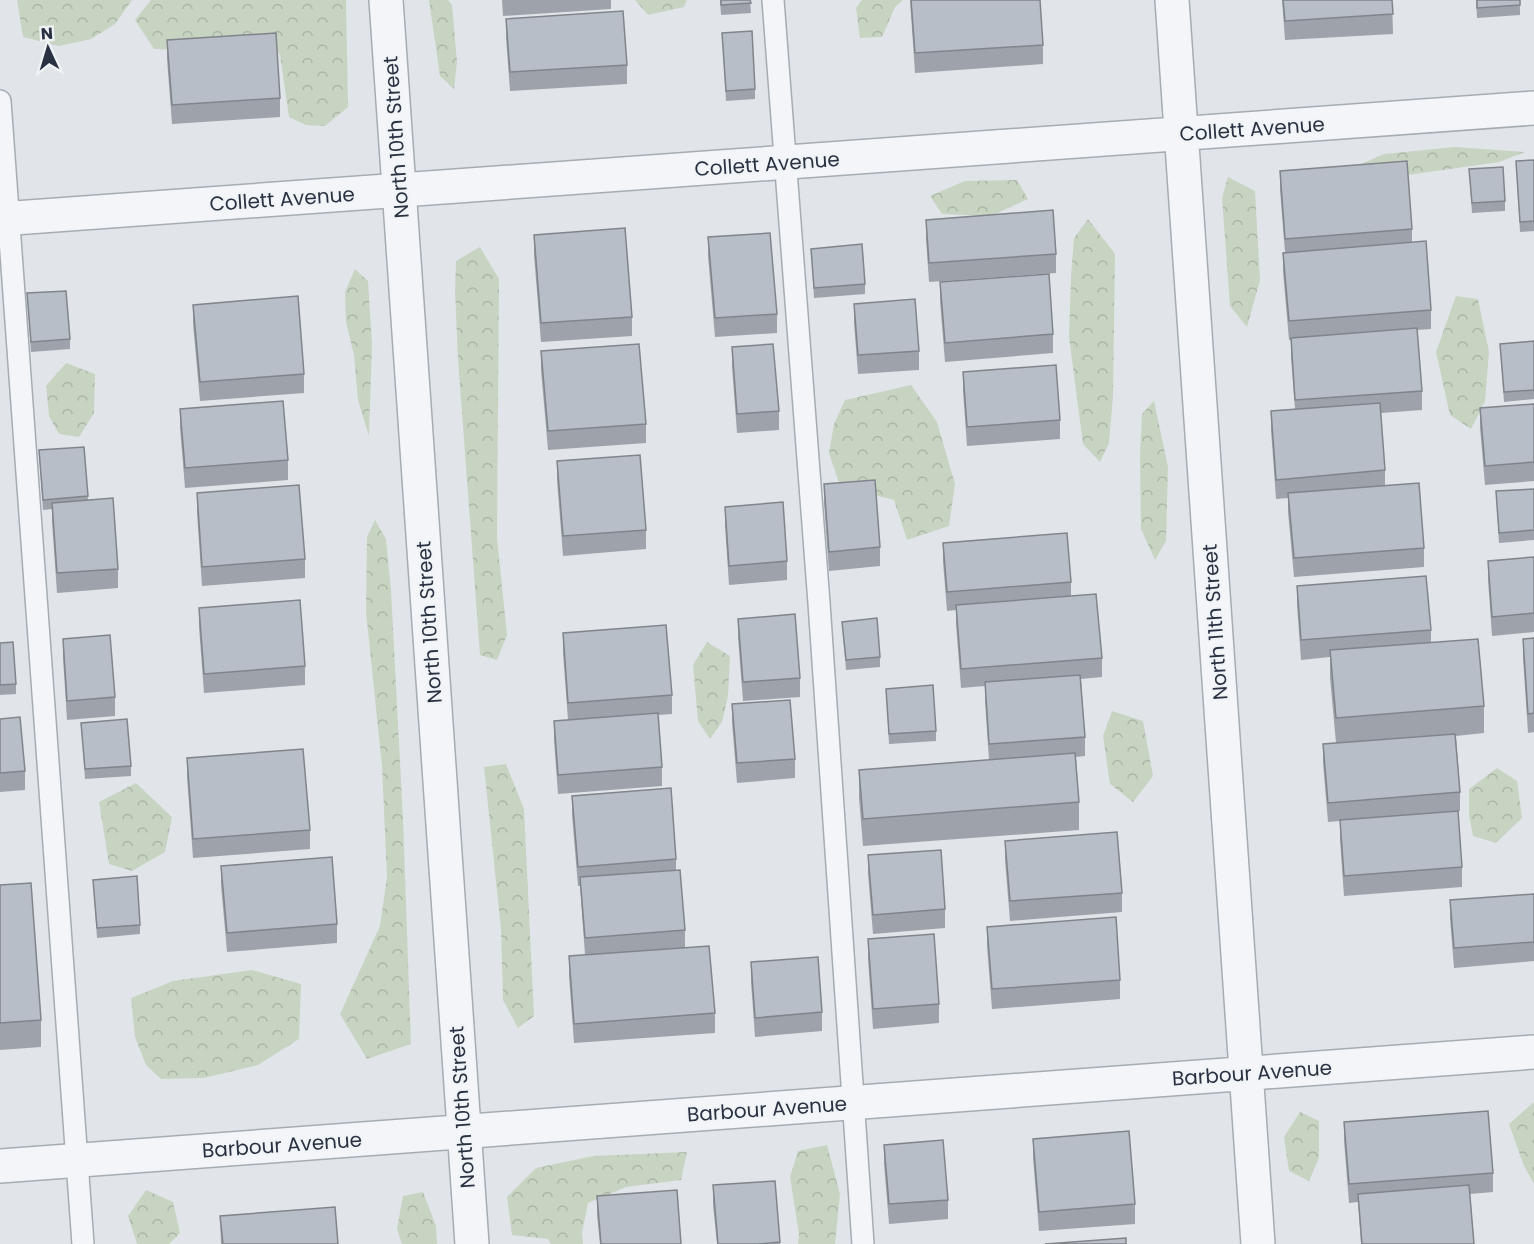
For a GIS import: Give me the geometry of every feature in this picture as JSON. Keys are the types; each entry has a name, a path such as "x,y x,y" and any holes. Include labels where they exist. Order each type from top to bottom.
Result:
{"street":[{"name":"North 10th Street","path":"386,0 472,1244"},
{"name":"North 11th Street","path":"1173,0 1258,1244"},
{"name":"Collett Avenue","path":"4,219 1534,108"},
{"name":"Barbour Avenue","path":"0,1166 1534,1052"}],"lane":[{"path":"773,0 819,603 862,1244"},
{"path":"0,101 4,219 83,1244"}],"green space":[{"path":"17,0 132,0 115,24 91,39 59,46 23,37"},
{"path":"151,0 346,0 348,107 325,126 306,125 289,117 280,55 264,34 210,51 154,49 135,20"},
{"path":"429,0 448,0 452,5 457,62 454,89 440,76"},
{"path":"635,0 687,0 684,7 648,15"},
{"path":"862,0 903,0 895,7 882,37 860,38 856,8"},
{"path":"1455,147 1525,152 1499,162 1408,175 1352,168 1384,154"},
{"path":"1228,177 1255,191 1260,280 1247,327 1230,306 1222,198"},
{"path":"1017,180 1028,199 991,216 942,214 930,196 965,181"},
{"path":"1088,219 1115,254 1113,396 1109,443 1100,462 1083,444 1069,337 1074,238"},
{"path":"480,247 499,279 497,538 507,635 497,660 480,655 455,291 456,261"},
{"path":"355,269 368,281 372,344 369,436 358,400 354,355 346,322 345,292"},
{"path":"1456,296 1478,299 1489,352 1485,401 1471,429 1450,415 1436,352"},
{"path":"66,363 95,374 94,413 79,437 59,434 49,416 46,386"},
{"path":"911,385 937,422 955,484 949,526 907,540 894,500 862,492 839,483 829,453 834,424 845,400"},
{"path":"1154,401 1168,467 1166,541 1155,560 1141,529 1140,455 1142,414"},
{"path":"375,520 386,539 391,590 403,819 411,1044 367,1059 340,1014 380,926 387,877 382,766 366,612 367,537"},
{"path":"707,642 730,656 728,696 722,722 710,739 698,721 693,665"},
{"path":"1112,711 1143,721 1153,776 1133,802 1110,784 1103,736"},
{"path":"506,764 524,809 534,1016 518,1028 503,1000 501,929 484,767"},
{"path":"1497,768 1517,781 1522,818 1496,843 1473,836 1469,815 1469,789"},
{"path":"136,783 172,817 165,852 132,871 109,864 99,802"},
{"path":"252,970 301,984 299,1039 258,1065 204,1078 161,1079 146,1065 135,1037 131,998 173,981"},
{"path":"1534,1102 1534,1184 1524,1166 1509,1124"},
{"path":"1300,1112 1319,1121 1319,1158 1309,1181 1289,1171 1284,1137"},
{"path":"827,1145 840,1194 835,1244 798,1244 799,1234 790,1177 798,1151"},
{"path":"687,1152 681,1180 626,1187 588,1203 582,1233 583,1244 551,1244 548,1239 512,1235 507,1197 536,1168 593,1156"},
{"path":"146,1190 173,1202 180,1233 169,1244 137,1244 128,1216"},
{"path":"423,1192 436,1226 437,1244 402,1244 397,1229 403,1196"}],"building":[{"path":"721,0 750,0 751,3 721,5"},
{"path":"911,0 1040,0 1043,45 915,53"},
{"path":"1283,0 1392,0 1393,14 1285,21"},
{"path":"1477,0 1520,0 1520,5 1477,8"},
{"path":"623,11 627,65 510,72 506,19"},
{"path":"752,31 755,89 726,91 722,33"},
{"path":"276,33 280,98 172,105 167,40"},
{"path":"1534,160 1534,221 1520,222 1516,161"},
{"path":"1407,161 1412,229 1285,239 1280,171"},
{"path":"1503,167 1505,201 1472,203 1469,169"},
{"path":"1053,210 1056,254 929,263 926,220"},
{"path":"625,228 632,317 541,323 534,235"},
{"path":"770,233 777,314 715,318 708,237"},
{"path":"1426,241 1431,310 1289,321 1283,253"},
{"path":"862,244 865,284 814,288 811,249"},
{"path":"1049,274 1053,334 945,343 940,282"},
{"path":"66,291 70,339 31,342 27,293"},
{"path":"298,296 304,374 200,382 193,305"},
{"path":"915,299 919,351 858,355 854,304"},
{"path":"1417,328 1422,391 1295,400 1291,338"},
{"path":"1534,341 1534,390 1504,392 1500,344"},
{"path":"639,344 646,424 548,431 541,351"},
{"path":"773,344 779,411 737,414 732,347"},
{"path":"1056,365 1060,420 967,427 963,372"},
{"path":"283,401 288,460 185,468 180,409"},
{"path":"1380,403 1385,470 1276,480 1271,411"},
{"path":"1534,404 1534,462 1485,466 1480,408"},
{"path":"84,447 88,496 43,500 39,450"},
{"path":"640,455 646,530 563,536 557,461"},
{"path":"875,480 880,547 829,552 824,484"},
{"path":"1419,483 1424,548 1294,558 1288,493"},
{"path":"299,485 305,559 202,567 197,493"},
{"path":"1534,489 1534,530 1499,533 1496,491"},
{"path":"113,498 118,569 57,573 52,503"},
{"path":"783,502 787,561 729,566 725,507"},
{"path":"1067,533 1071,582 947,592 943,543"},
{"path":"1534,557 1534,613 1492,617 1488,561"},
{"path":"1426,576 1431,630 1301,640 1297,586"},
{"path":"1096,594 1102,658 961,669 956,605"},
{"path":"300,600 305,666 204,674 199,608"},
{"path":"795,614 800,678 743,682 738,619"},
{"path":"877,618 880,657 846,660 842,622"},
{"path":"666,625 672,695 568,703 563,633"},
{"path":"110,635 115,697 67,701 63,639"},
{"path":"1534,638 1534,713 1528,714 1523,639"},
{"path":"1478,639 1484,706 1336,718 1330,650"},
{"path":"13,642 16,684 0,685 0,643"},
{"path":"1080,675 1085,737 989,744 985,682"},
{"path":"933,685 936,731 889,734 886,689"},
{"path":"790,700 795,759 737,763 732,704"},
{"path":"658,713 662,767 558,775 554,721"},
{"path":"20,717 25,771 0,773 0,719"},
{"path":"127,719 131,766 85,769 81,723"},
{"path":"1455,734 1460,792 1328,803 1323,744"},
{"path":"303,749 310,830 193,839 187,758"},
{"path":"1075,753 1079,802 863,819 859,770"},
{"path":"671,788 676,859 578,867 572,796"},
{"path":"1458,811 1462,867 1344,876 1340,820"},
{"path":"1117,832 1122,893 1010,901 1005,841"},
{"path":"941,850 945,909 873,915 868,855"},
{"path":"332,857 337,924 227,933 221,866"},
{"path":"680,870 685,930 585,938 580,877"},
{"path":"137,876 140,925 97,928 93,880"},
{"path":"31,883 41,1020 0,1023 0,885"},
{"path":"1534,894 1534,942 1454,948 1450,900"},
{"path":"1116,917 1120,980 992,989 987,927"},
{"path":"934,934 939,1004 873,1009 868,939"},
{"path":"709,946 715,1013 574,1024 569,956"},
{"path":"818,957 822,1012 755,1018 751,962"},
{"path":"1488,1111 1493,1173 1349,1184 1344,1122"},
{"path":"1129,1131 1135,1204 1039,1212 1033,1139"},
{"path":"943,1140 948,1200 889,1204 884,1145"},
{"path":"775,1181 780,1242 718,1244 713,1185"},
{"path":"1469,1185 1474,1244 1362,1244 1358,1194"},
{"path":"677,1190 681,1244 601,1244 597,1196"},
{"path":"335,1207 338,1244 223,1244 220,1216"},
{"path":"1126,1238 1126,1244 1045,1244"}]}
